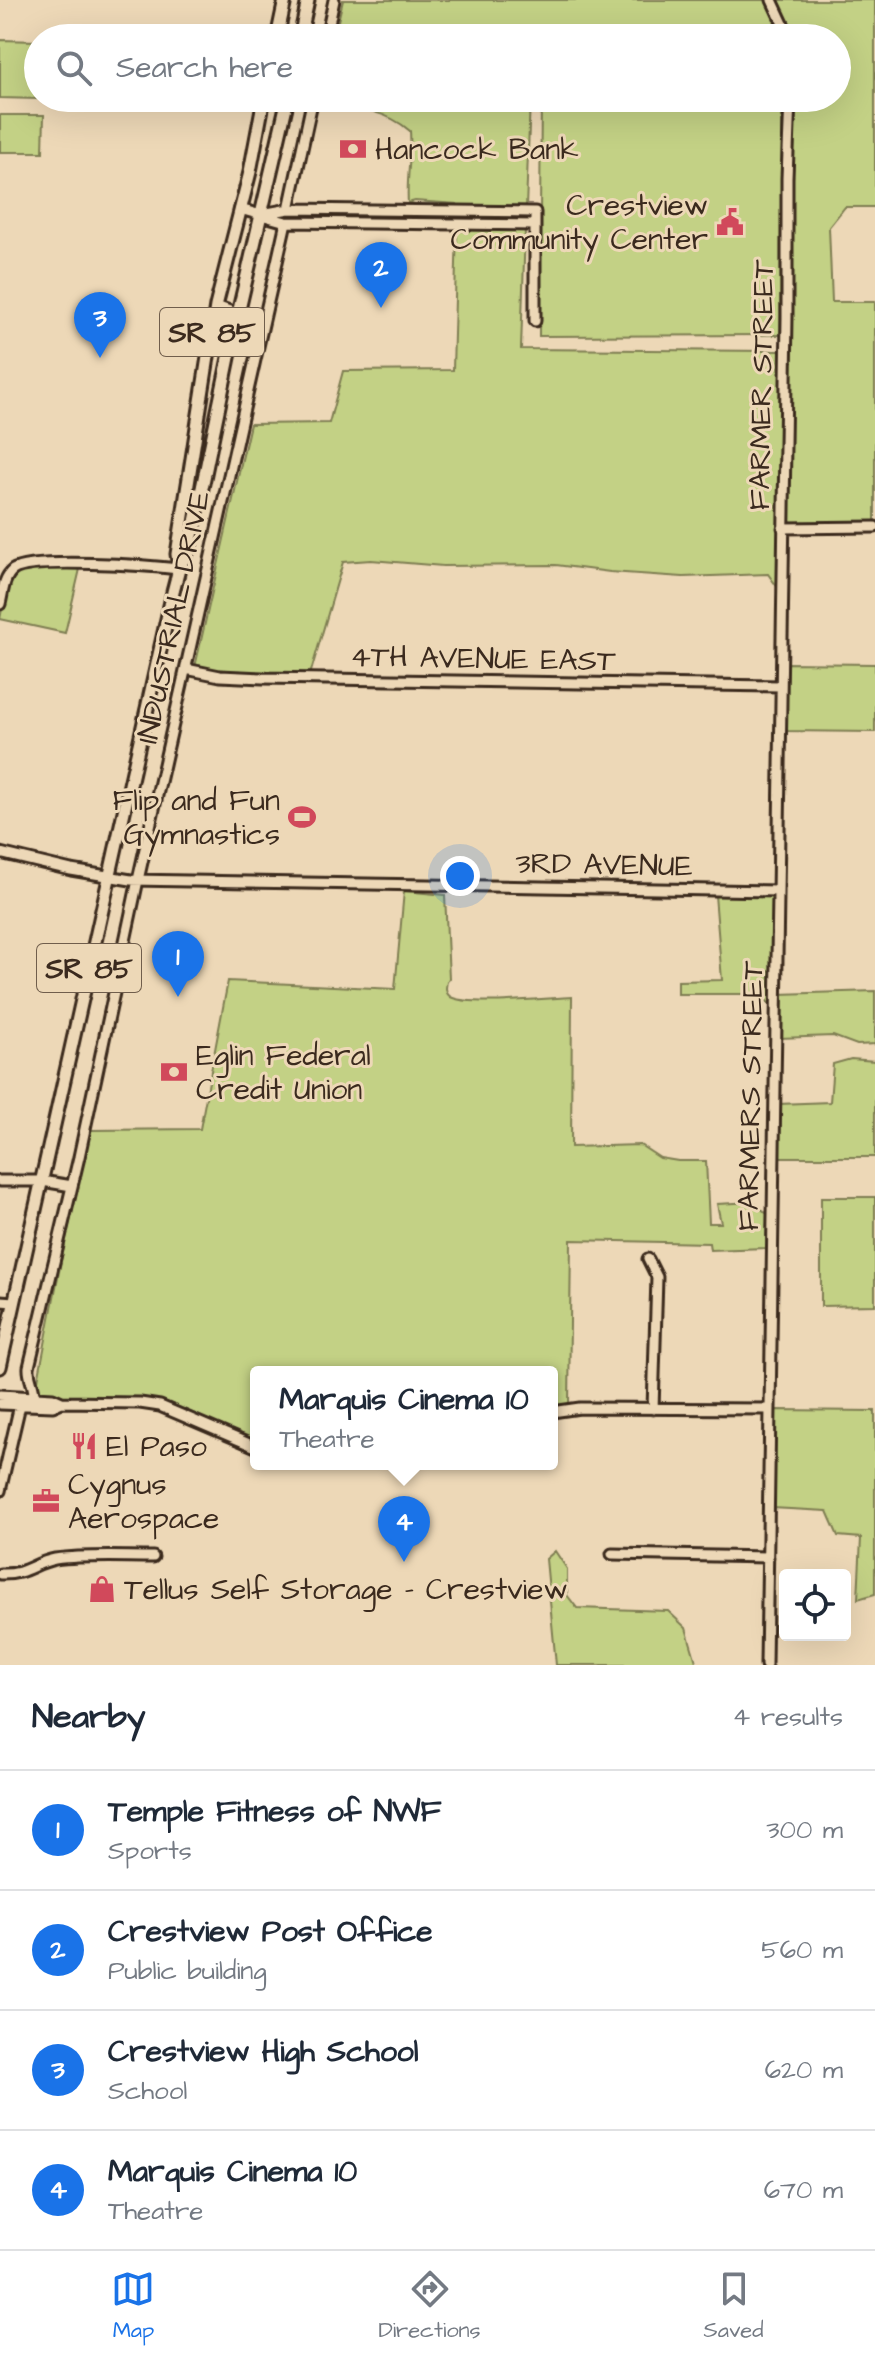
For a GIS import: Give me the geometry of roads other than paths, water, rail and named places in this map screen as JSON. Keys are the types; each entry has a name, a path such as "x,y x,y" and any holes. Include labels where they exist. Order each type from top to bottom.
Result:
{"main road":[{"path":"280,24 285,0"},
{"path":"303,24 308,0"},
{"name":"SR 85","path":"179,569 177,554 216,306 250,172 261,112"},
{"name":"SR 85","path":"0,1367 179,569 190,546 238,314 285,112"}],"street":[{"path":"329,24 334,0"},
{"path":"772,0 783,24"},
{"path":"289,209 310,112"},
{"name":"FARMER STREET","path":"783,528 789,112"},
{"path":"240,209 286,222 535,225"},
{"path":"262,214 289,209 535,212 535,321"},
{"path":"339,210 339,222"},
{"path":"441,211 441,224"},
{"name":"INDUSTRIAL DRIVE","path":"34,1397 29,1367 286,222"},
{"path":"216,306 238,314"},
{"path":"783,528 875,527"},
{"name":"FARMERS STREET","path":"766,1665 783,528"},
{"path":"1,599 10,573 26,565 179,569"},
{"name":"4TH AVENUE EAST","path":"186,669 220,676 277,678 780,686"},
{"name":"3RD AVENUE","path":"0,853 109,877 138,880 777,891"},
{"path":"0,1181 42,1181 72,1186"},
{"path":"648,1259 657,1277 653,1409"},
{"path":"0,1301 14,1302"},
{"path":"0,1395 53,1398 62,1402 160,1406 250,1444"},
{"path":"0,1404 53,1406 62,1402"},
{"path":"0,1491 20,1405"},
{"path":"558,1411 580,1408 770,1409"},
{"path":"612,1554 768,1557"},
{"path":"0,1574 19,1574 53,1560 88,1556 153,1557"}],"place":[{"name":"Hancock Bank","path":"353,149"},
{"name":"Crestview Community Center","path":"730,222"},
{"name":"Crestview Post Office","path":"381,308"},
{"name":"Crestview High School","path":"100,358"},
{"name":"Flip and Fun Gymnastics","path":"302,817"},
{"name":"Temple Fitness of NWF","path":"178,997"},
{"name":"Eglin Federal Credit Union","path":"174,1072"},
{"name":"El Paso","path":"84,1446"},
{"name":"Cygnus Aerospace","path":"46,1501"},
{"name":"Marquis Cinema 10","path":"404,1562"},
{"name":"Tellus Self Storage - Crestview","path":"102,1589"}]}
